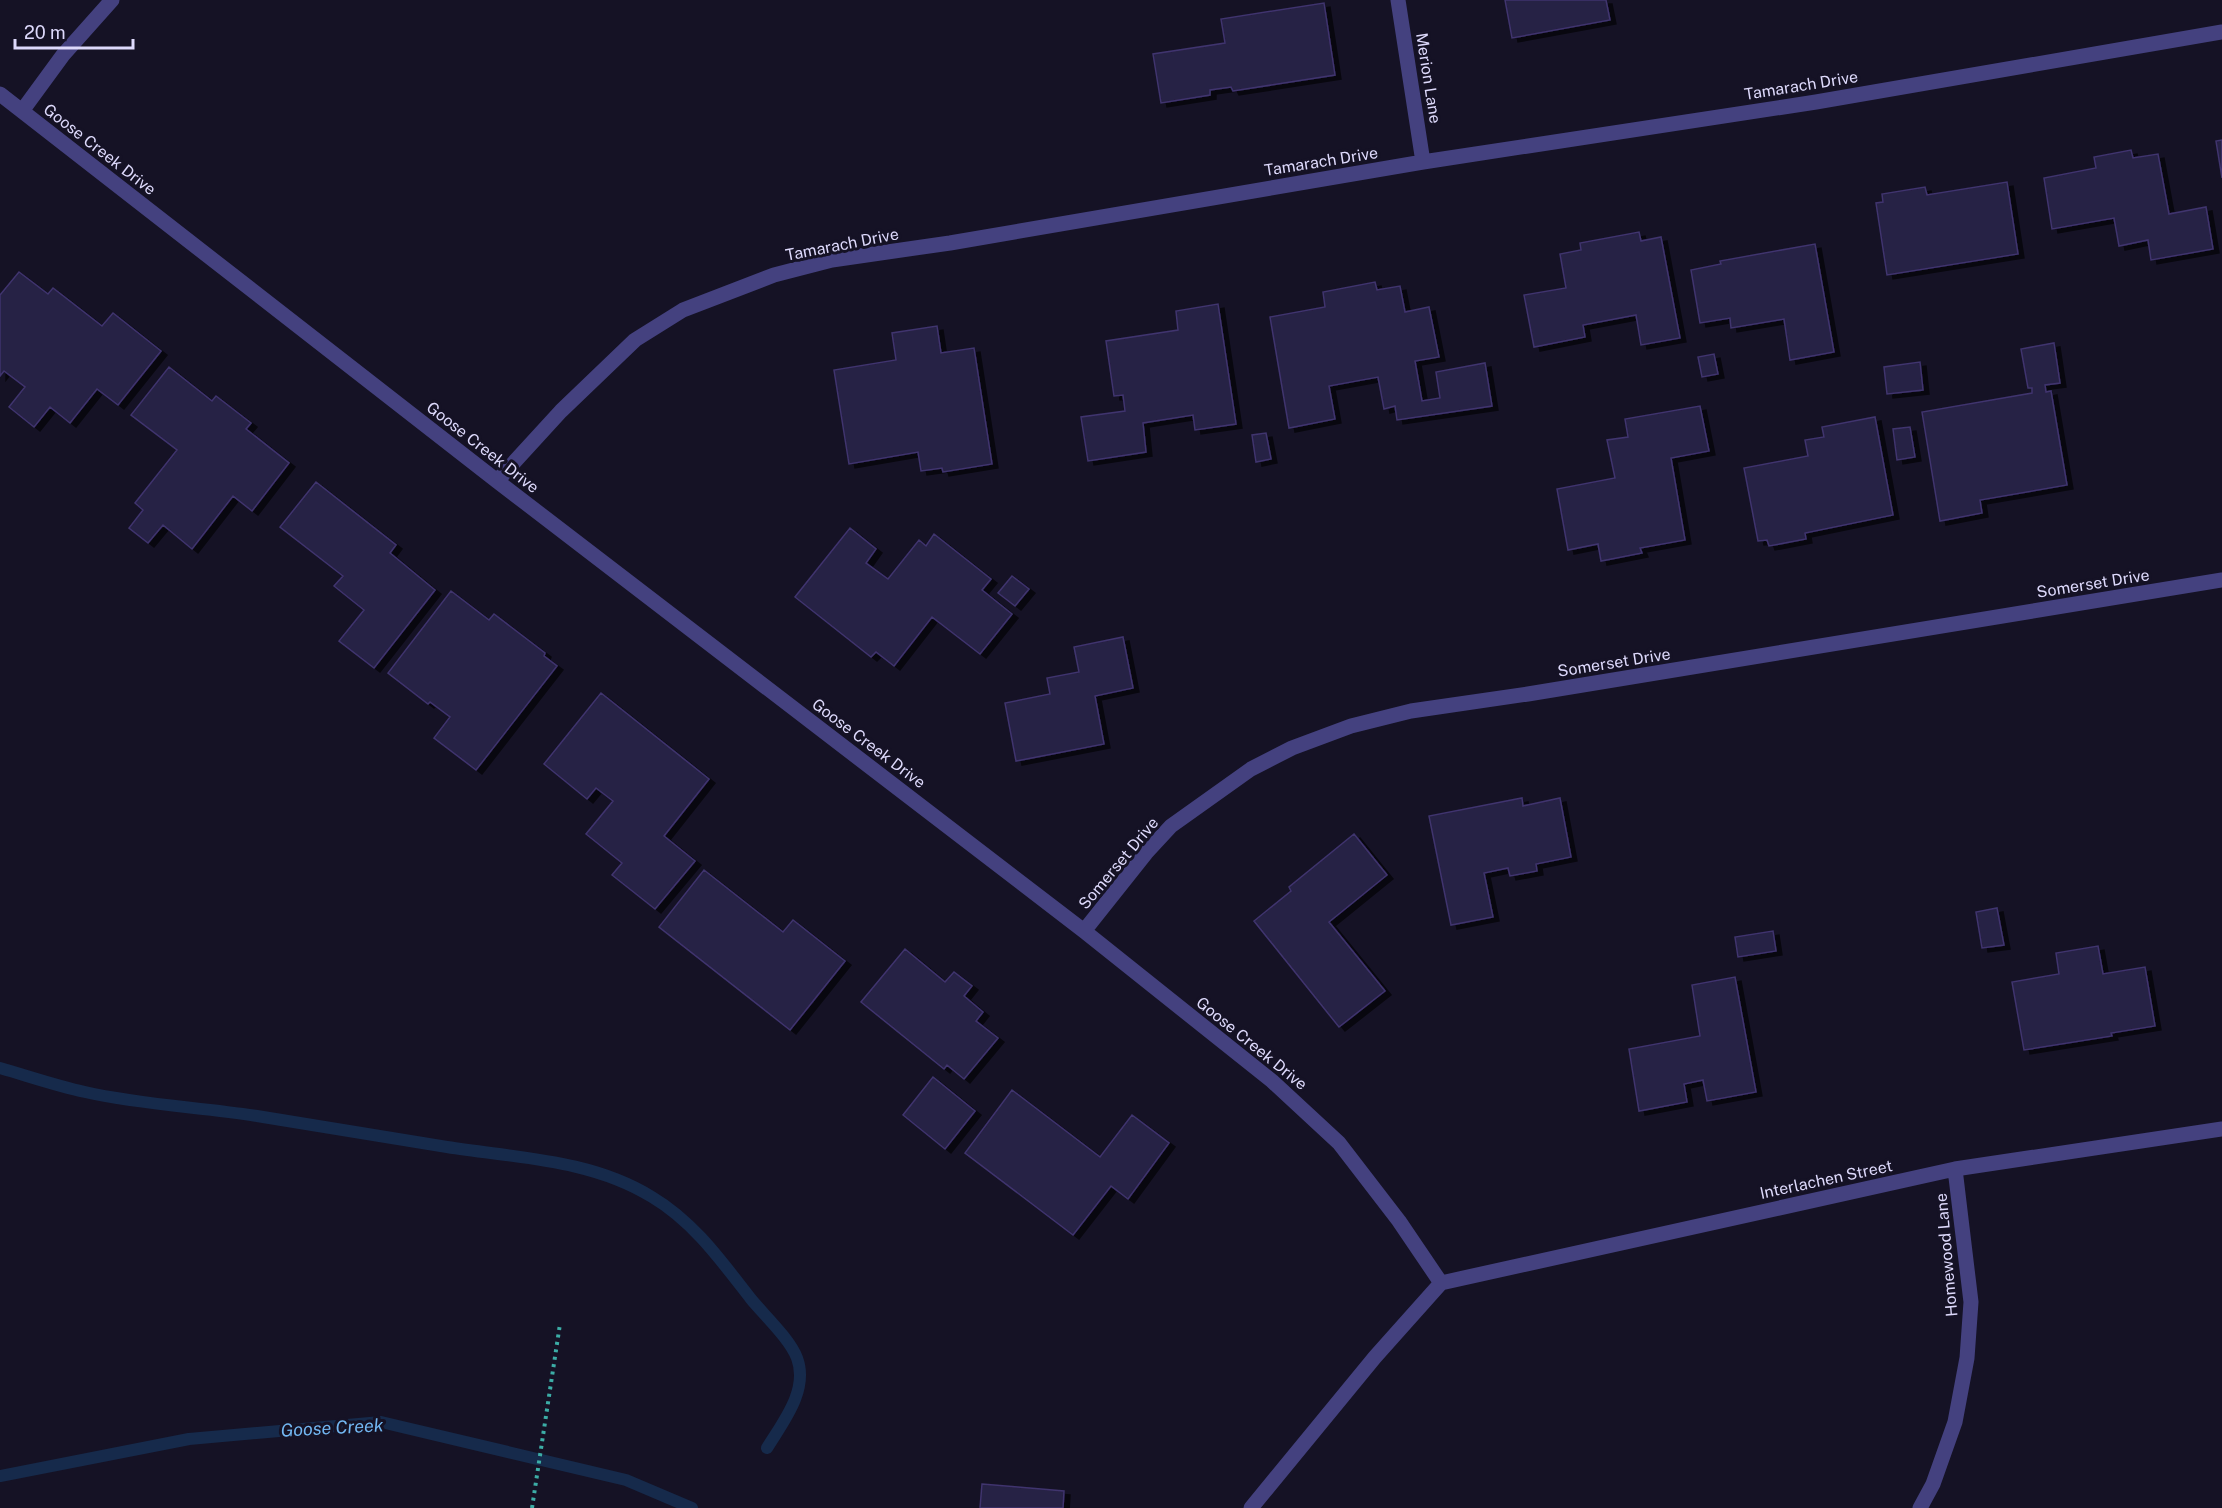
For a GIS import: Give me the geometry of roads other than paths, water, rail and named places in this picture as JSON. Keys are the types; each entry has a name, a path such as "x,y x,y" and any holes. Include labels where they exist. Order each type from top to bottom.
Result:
{"street":[{"path":"22,111 63,55 112,0"},
{"name":"Merion Lane","path":"1398,0 1423,162"},
{"name":"Tamarach Drive","path":"498,481 561,411 635,340 683,310 774,275 832,260 950,243 1423,162 1816,102 2222,32"},
{"name":"Goose Creek Drive","path":"0,94 498,481 1084,931 1272,1081 1339,1143 1399,1221 1441,1282"},
{"name":"Somerset Drive","path":"1084,931 1146,853 1180,819 1251,769 1292,748 1351,726 1411,711 1528,694 2222,580"},
{"name":"Interlachen Street","path":"1441,1282 1955,1170 2222,1129"},
{"name":"Homewood Lane","path":"1920,1508 1933,1484 1955,1422 1967,1358 1971,1302 1955,1170"},
{"path":"1251,1508 1375,1357 1441,1282"}],"waterway":[{"path":"0,1068 64,1087 106,1096 257,1116 552,1162 579,1167 629,1184 667,1207 694,1231 794,1351 800,1370 797,1394 787,1417 767,1448"},
{"name":"Goose Creek","path":"0,1476 189,1439 381,1422 626,1480 692,1508"}]}
